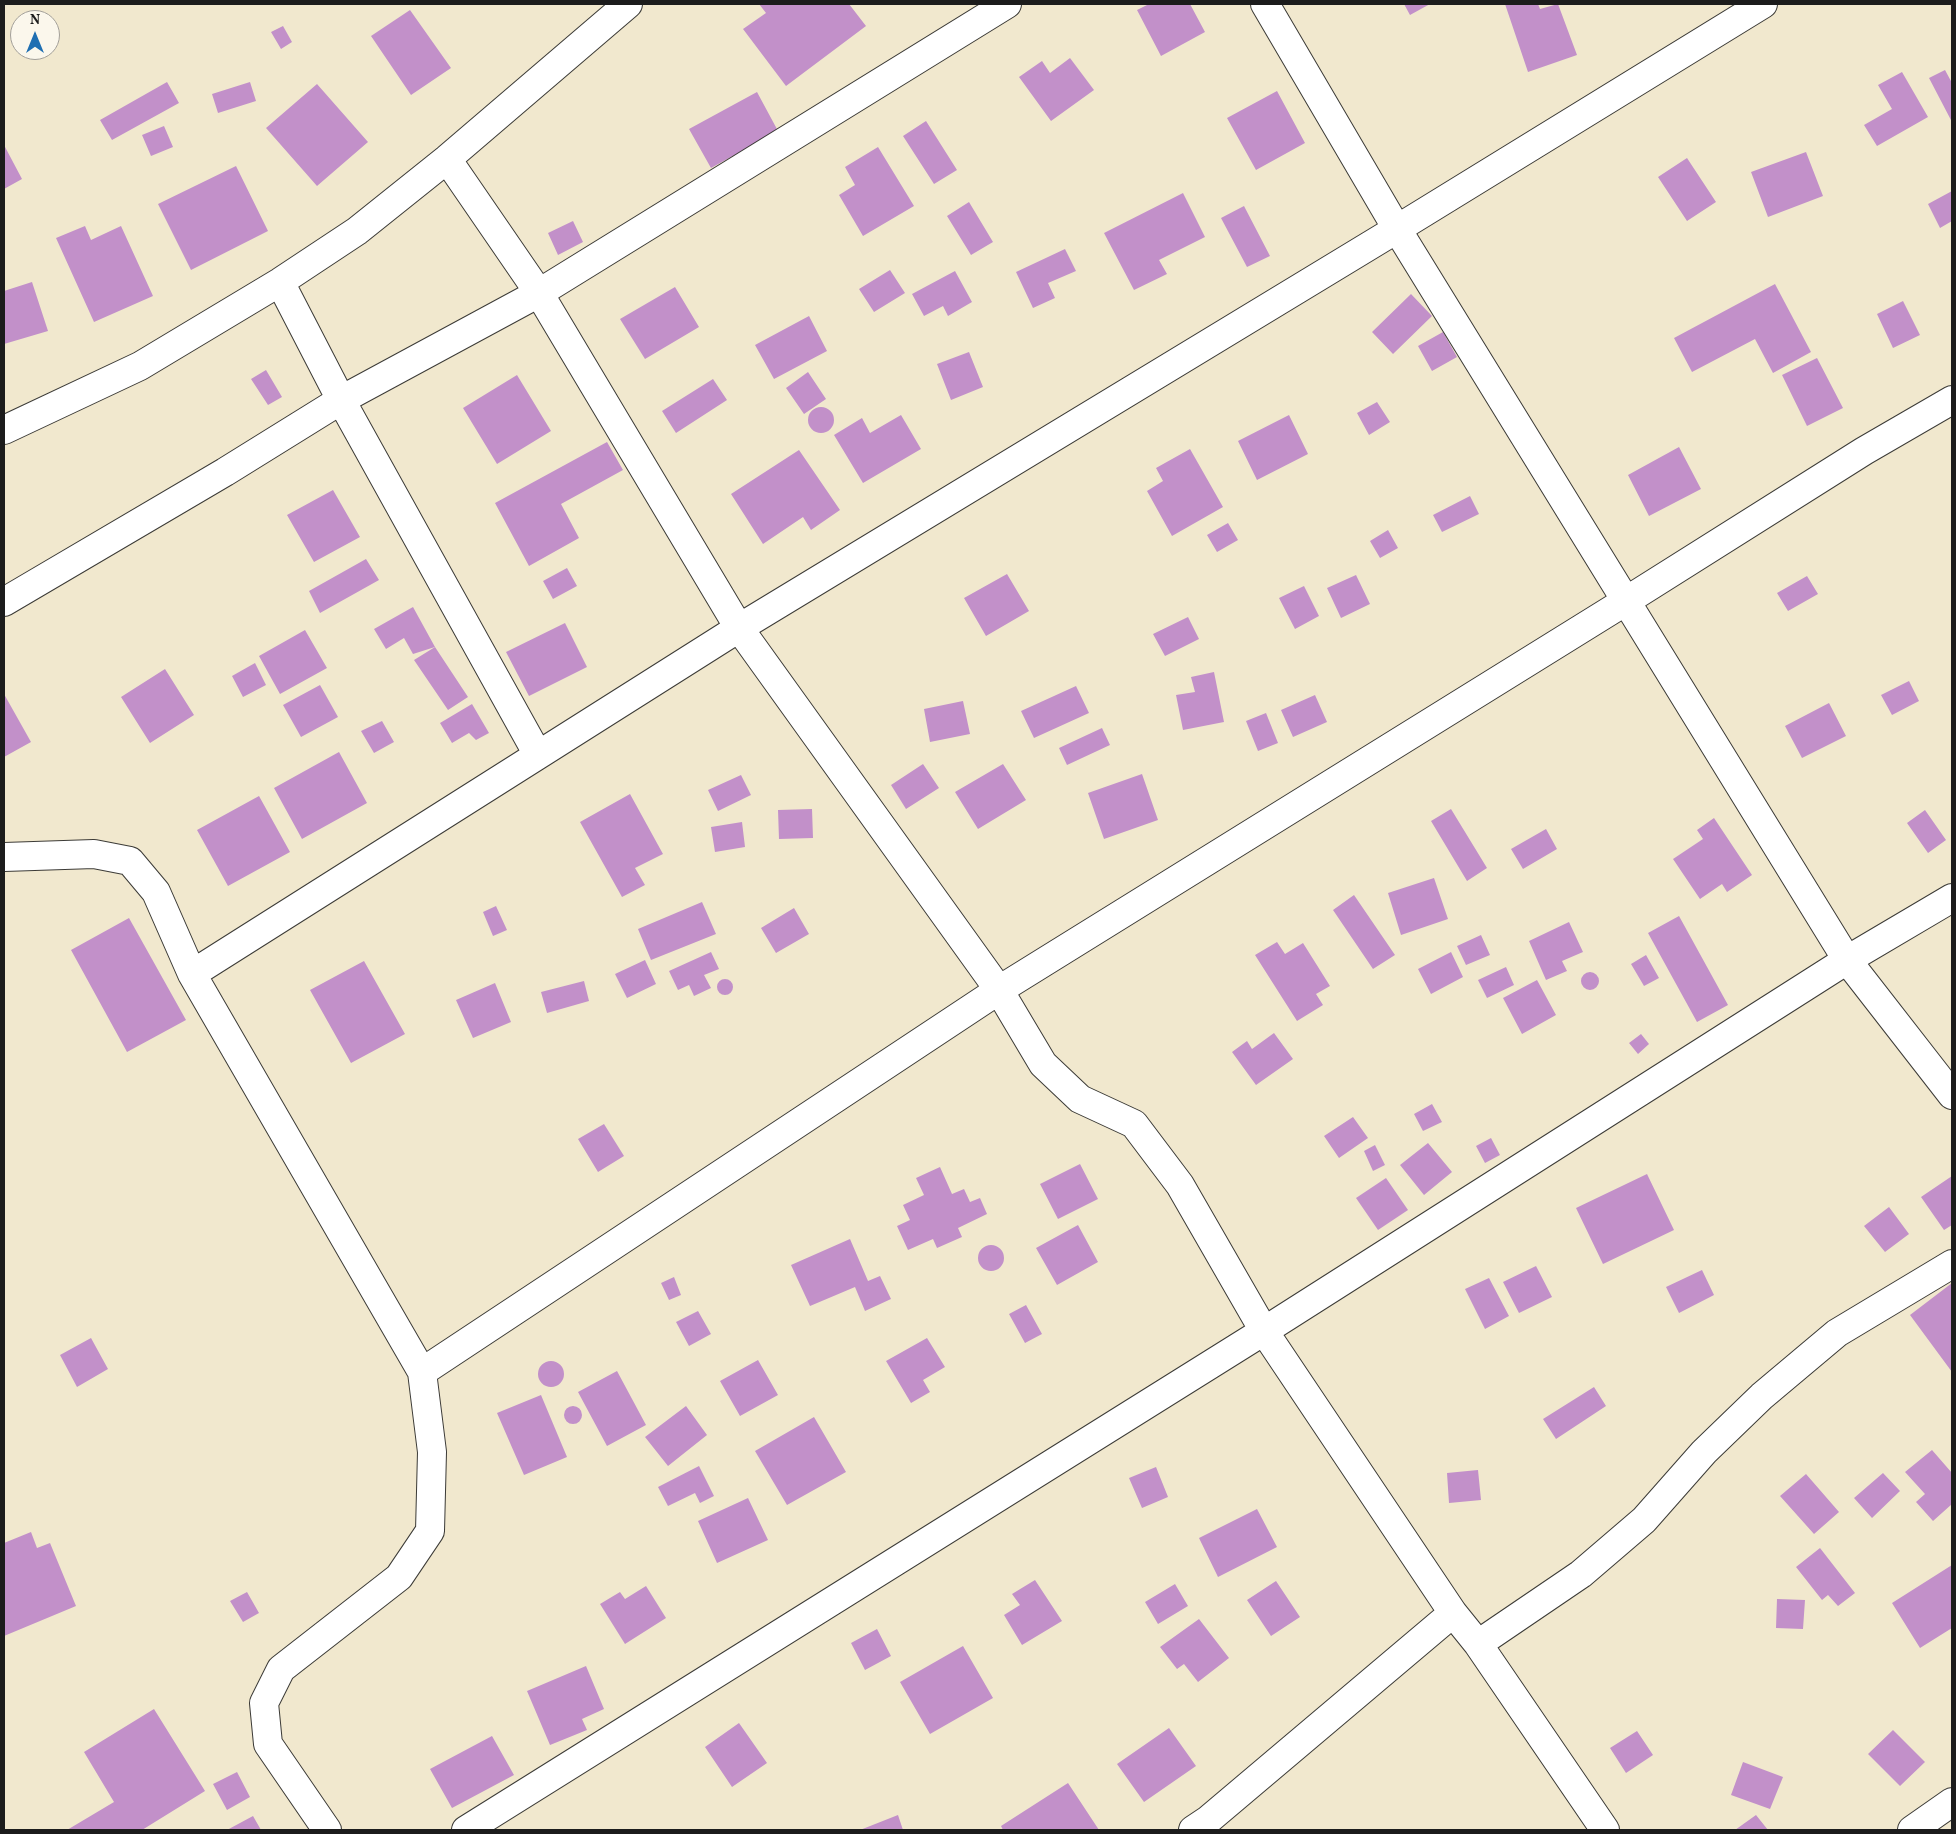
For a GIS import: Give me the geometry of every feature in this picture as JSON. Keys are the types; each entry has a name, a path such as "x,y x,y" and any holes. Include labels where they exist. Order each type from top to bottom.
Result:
{"street":[{"path":"4,430 140,366 280,282 357,231 447,159 628,4"},
{"path":"4,602 225,472 341,400 539,293 1007,4"},
{"path":"1265,4 1397,229 1847,960 1952,1095"},
{"path":"192,974 738,628 1397,229 1763,4"},
{"path":"447,159 539,293 738,628 999,990 1043,1064 1080,1098 1134,1124 1180,1185 1264,1331 1453,1613 1478,1644 1605,1830"},
{"path":"280,282 341,400 538,755"},
{"path":"422,1372 999,990 1864,451 1952,400"},
{"path":"4,857 94,854 130,861 156,892 192,974 422,1372 432,1452 430,1531 399,1577 281,1669 264,1703 268,1744 327,1830"},
{"path":"466,1830 1264,1331 1847,960 1952,898"},
{"path":"1478,1644 1581,1574 1644,1520 1704,1452 1762,1396 1837,1333 1952,1264"},
{"path":"1193,1830 1208,1820 1453,1613"},
{"path":"1912,1830 1952,1802"}],"building":[{"path":"759,4 849,4 866,26 786,86 743,29 766,13"},
{"path":"1149,4 1190,4 1205,32 1161,56 1137,10"},
{"path":"1404,4 1430,4 1410,15"},
{"path":"1505,4 1538,4 1540,9 1558,4 1577,55 1528,72"},
{"path":"410,10 451,68 411,95 371,36"},
{"path":"283,26 292,42 281,49 271,32"},
{"path":"1070,58 1094,90 1051,121 1019,77 1042,61 1050,73"},
{"path":"1945,70 1952,83 1952,122 1929,78"},
{"path":"1902,72 1928,117 1877,146 1864,125 1892,109 1878,85"},
{"path":"167,82 179,103 112,140 100,120"},
{"path":"250,82 256,101 218,113 212,94"},
{"path":"317,84 368,142 317,186 266,128"},
{"path":"1277,91 1305,143 1256,170 1227,118"},
{"path":"757,92 778,131 711,168 689,129"},
{"path":"926,121 957,170 934,184 903,136"},
{"path":"164,126 173,147 151,156 142,135"},
{"path":"4,145 22,179 4,189"},
{"path":"878,147 914,206 863,236 839,195 855,185 845,167"},
{"path":"1806,152 1823,196 1768,217 1751,172"},
{"path":"1687,158 1716,202 1687,221 1658,177"},
{"path":"236,166 268,231 191,270 158,204"},
{"path":"1952,191 1952,221 1940,228 1928,204"},
{"path":"1183,193 1205,237 1159,260 1167,274 1134,290 1104,233"},
{"path":"969,202 993,242 971,255 947,216"},
{"path":"1244,206 1270,256 1247,267 1221,218"},
{"path":"573,221 583,242 558,255 548,233"},
{"path":"85,226 91,240 121,226 153,296 94,322 56,238"},
{"path":"1065,249 1076,271 1048,283 1055,298 1033,308 1016,272"},
{"path":"890,270 905,293 874,312 859,289"},
{"path":"955,271 972,302 948,316 943,306 924,316 912,294"},
{"path":"32,282 48,331 4,344 4,291"},
{"path":"1775,284 1811,352 1773,373 1755,339 1692,372 1674,338"},
{"path":"675,287 699,327 645,359 620,319"},
{"path":"1411,294 1432,316 1393,354 1372,332"},
{"path":"1903,301 1920,335 1893,348 1877,314"},
{"path":"809,316 827,351 774,379 755,345"},
{"path":"1443,332 1457,357 1432,371 1418,346"},
{"path":"969,352 983,387 951,400 937,364"},
{"path":"1817,358 1843,408 1807,426 1782,375"},
{"path":"266,370 282,397 268,405 251,379"},
{"path":"808,372 826,399 804,414 786,388"},
{"path":"517,375 551,431 497,464 463,408"},
{"path":"713,379 727,400 676,433 662,411"},
{"path":"1377,402 1390,422 1369,435 1357,413"},
{"path":"821,407 830,411 834,420 830,429 821,433 812,429 808,420 812,411"},
{"path":"901,415 921,449 863,483 834,435 862,418 870,433"},
{"path":"1289,415 1308,454 1257,480 1238,441"},
{"path":"607,442 623,470 561,504 579,538 529,566 495,503"},
{"path":"1679,447 1701,489 1649,516 1628,475"},
{"path":"1190,449 1223,507 1172,536 1147,491 1163,481 1156,468"},
{"path":"799,450 840,510 811,530 803,517 763,544 731,494"},
{"path":"333,490 360,537 314,562 287,515"},
{"path":"1470,496 1479,514 1442,532 1433,515"},
{"path":"1228,523 1238,540 1217,552 1207,535"},
{"path":"1388,530 1398,548 1380,558 1370,541"},
{"path":"366,559 379,580 320,613 309,591"},
{"path":"567,568 577,586 553,599 543,581"},
{"path":"1007,574 1029,611 986,636 964,598"},
{"path":"1356,575 1370,604 1341,618 1327,588"},
{"path":"1807,576 1818,594 1788,611 1777,593"},
{"path":"1304,586 1319,616 1295,629 1279,598"},
{"path":"413,607 435,647 413,654 404,638 386,649 374,629"},
{"path":"1188,617 1199,639 1165,656 1153,634"},
{"path":"565,623 587,667 529,696 506,652"},
{"path":"305,630 327,668 280,694 259,656"},
{"path":"435,647 468,697 448,710 414,660"},
{"path":"255,663 266,685 243,697 232,676"},
{"path":"165,669 194,715 150,743 121,697"},
{"path":"1214,672 1224,722 1183,730 1176,695 1195,692 1191,677"},
{"path":"1909,681 1919,701 1892,715 1881,695"},
{"path":"320,685 338,717 301,737 283,705"},
{"path":"1076,686 1089,713 1034,738 1021,711"},
{"path":"4,694 31,742 4,757"},
{"path":"1315,695 1327,722 1293,737 1281,710"},
{"path":"963,701 970,734 930,742 924,709"},
{"path":"1829,703 1846,736 1802,758 1785,726"},
{"path":"472,704 489,733 476,740 469,733 452,743 440,723"},
{"path":"1266,713 1278,743 1258,751 1246,721"},
{"path":"382,721 394,742 374,753 361,731"},
{"path":"1102,728 1110,745 1067,765 1059,748"},
{"path":"339,752 367,803 302,839 274,788"},
{"path":"923,764 939,788 906,809 891,785"},
{"path":"1003,764 1026,800 978,829 955,792"},
{"path":"1142,774 1158,820 1104,839 1088,793"},
{"path":"741,775 751,795 718,811 708,790"},
{"path":"630,794 663,854 635,868 645,885 622,897 580,822"},
{"path":"259,796 290,852 228,886 197,830"},
{"path":"812,809 813,838 779,839 778,810"},
{"path":"1451,809 1487,868 1467,881 1431,821"},
{"path":"1925,810 1946,840 1928,853 1907,823"},
{"path":"1714,818 1752,875 1727,892 1722,884 1700,899 1673,859 1703,839 1697,830"},
{"path":"742,822 745,847 715,852 711,827"},
{"path":"1546,829 1557,849 1523,869 1511,849"},
{"path":"1434,878 1448,919 1401,935 1388,893"},
{"path":"1354,895 1395,955 1373,969 1333,910"},
{"path":"702,902 716,934 651,960 638,929"},
{"path":"496,906 507,930 493,936 483,912"},
{"path":"794,908 809,934 776,953 761,928"},
{"path":"1679,916 1728,1005 1697,1022 1648,933"},
{"path":"129,918 186,1020 127,1052 71,950"},
{"path":"1569,922 1583,952 1562,961 1567,971 1546,980 1529,941"},
{"path":"1481,935 1490,955 1466,965 1457,946"},
{"path":"1277,942 1285,954 1303,943 1330,986 1316,994 1323,1005 1297,1021 1255,955"},
{"path":"711,952 719,969 704,975 711,988 694,996 689,985 678,990 669,971"},
{"path":"1451,952 1463,977 1431,994 1418,969"},
{"path":"1646,955 1659,978 1644,986 1631,964"},
{"path":"645,960 656,984 627,998 615,974"},
{"path":"364,961 405,1034 351,1063 310,990"},
{"path":"1506,967 1514,985 1487,998 1478,980"},
{"path":"1590,972 1596,975 1599,981 1596,987 1590,990 1584,987 1581,981 1584,975"},
{"path":"725,979 731,981 733,987 731,993 725,995 719,993 717,987 719,981"},
{"path":"1537,980 1556,1015 1522,1034 1503,998"},
{"path":"584,981 589,1001 547,1013 541,992"},
{"path":"495,983 511,1022 473,1038 456,1000"},
{"path":"1274,1033 1293,1059 1256,1085 1232,1052 1247,1041 1252,1049"},
{"path":"1641,1034 1649,1044 1638,1054 1629,1043"},
{"path":"1432,1104 1442,1122 1423,1131 1414,1114"},
{"path":"1353,1117 1368,1138 1339,1158 1324,1136"},
{"path":"604,1124 624,1156 598,1172 578,1139"},
{"path":"1491,1138 1500,1155 1485,1163 1476,1146"},
{"path":"1428,1143 1452,1172 1424,1195 1400,1165"},
{"path":"1375,1145 1385,1165 1373,1171 1364,1151"},
{"path":"1080,1164 1098,1199 1058,1219 1040,1184"},
{"path":"940,1167 952,1194 964,1189 970,1202 980,1198 987,1214 958,1228 962,1237 937,1248 933,1239 908,1250 897,1226 910,1220 903,1205 924,1195 916,1178"},
{"path":"1647,1174 1674,1230 1603,1264 1576,1208"},
{"path":"1952,1176 1952,1225 1944,1230 1921,1197"},
{"path":"1386,1178 1408,1210 1378,1230 1356,1198"},
{"path":"1889,1207 1909,1234 1885,1252 1864,1226"},
{"path":"1078,1225 1098,1262 1057,1285 1036,1248"},
{"path":"850,1239 868,1281 880,1276 891,1299 865,1311 855,1287 810,1306 791,1265"},
{"path":"991,1245 1000,1249 1004,1258 1000,1267 991,1271 982,1267 978,1258 982,1249"},
{"path":"1536,1266 1552,1297 1519,1313 1503,1282"},
{"path":"1702,1270 1714,1295 1679,1313 1666,1287"},
{"path":"674,1277 681,1295 669,1300 661,1283"},
{"path":"1489,1278 1509,1316 1485,1329 1465,1289"},
{"path":"1952,1283 1952,1372 1910,1315"},
{"path":"1026,1305 1042,1334 1025,1343 1009,1314"},
{"path":"698,1311 711,1334 689,1346 676,1322"},
{"path":"91,1338 108,1369 77,1387 60,1355"},
{"path":"927,1338 945,1367 923,1380 930,1392 911,1403 886,1361"},
{"path":"758,1360 778,1395 740,1416 720,1381"},
{"path":"551,1361 560,1365 564,1374 560,1383 551,1387 542,1383 538,1374 542,1365"},
{"path":"617,1371 646,1425 607,1446 578,1392"},
{"path":"1594,1387 1606,1406 1556,1439 1543,1419"},
{"path":"541,1395 567,1457 524,1475 497,1413"},
{"path":"569,1406 577,1406 582,1411 580,1422 569,1424 564,1419 564,1411"},
{"path":"686,1406 707,1435 668,1466 645,1437"},
{"path":"814,1417 846,1472 787,1505 755,1451"},
{"path":"1932,1450 1952,1473 1952,1504 1933,1521 1916,1502 1925,1494 1905,1472"},
{"path":"699,1466 714,1496 700,1503 695,1493 668,1506 658,1487"},
{"path":"1156,1467 1168,1497 1142,1508 1129,1478"},
{"path":"1478,1470 1481,1500 1449,1503 1447,1473"},
{"path":"1883,1473 1900,1491 1872,1518 1854,1498"},
{"path":"1806,1474 1839,1512 1814,1534 1780,1496"},
{"path":"748,1498 768,1540 717,1563 698,1521"},
{"path":"1257,1509 1277,1547 1218,1577 1199,1538"},
{"path":"31,1532 37,1548 50,1543 76,1606 4,1636 4,1543"},
{"path":"1820,1548 1855,1593 1838,1606 1828,1595 1822,1600 1796,1567"},
{"path":"1952,1565 1952,1628 1920,1648 1892,1603"},
{"path":"1035,1580 1062,1621 1022,1645 1004,1615 1020,1605 1012,1594"},
{"path":"1276,1581 1300,1617 1271,1636 1247,1600"},
{"path":"1175,1584 1188,1606 1158,1624 1145,1602"},
{"path":"646,1586 666,1618 625,1644 600,1604 620,1592 625,1599"},
{"path":"247,1592 259,1613 243,1622 230,1601"},
{"path":"1777,1599 1805,1600 1803,1629 1776,1628"},
{"path":"1199,1619 1229,1658 1198,1682 1184,1664 1177,1669 1160,1647"},
{"path":"877,1629 891,1656 865,1670 851,1643"},
{"path":"963,1646 993,1698 930,1734 900,1682"},
{"path":"586,1666 604,1709 582,1719 587,1730 550,1745 527,1691"},
{"path":"154,1709 205,1791 142,1830 67,1830 114,1802 84,1752"},
{"path":"739,1723 767,1763 732,1787 705,1747"},
{"path":"1169,1728 1196,1766 1144,1802 1117,1764"},
{"path":"1893,1730 1925,1762 1900,1786 1868,1754"},
{"path":"1637,1731 1653,1755 1626,1773 1610,1748"},
{"path":"492,1736 514,1775 452,1808 430,1769"},
{"path":"1743,1762 1783,1777 1770,1809 1731,1795"},
{"path":"237,1772 250,1797 227,1810 213,1784"},
{"path":"1068,1783 1099,1830 1003,1830 1001,1826"},
{"path":"898,1815 903,1830 860,1830"},
{"path":"1756,1815 1768,1830 1735,1830"},
{"path":"253,1816 261,1830 227,1830"}]}
